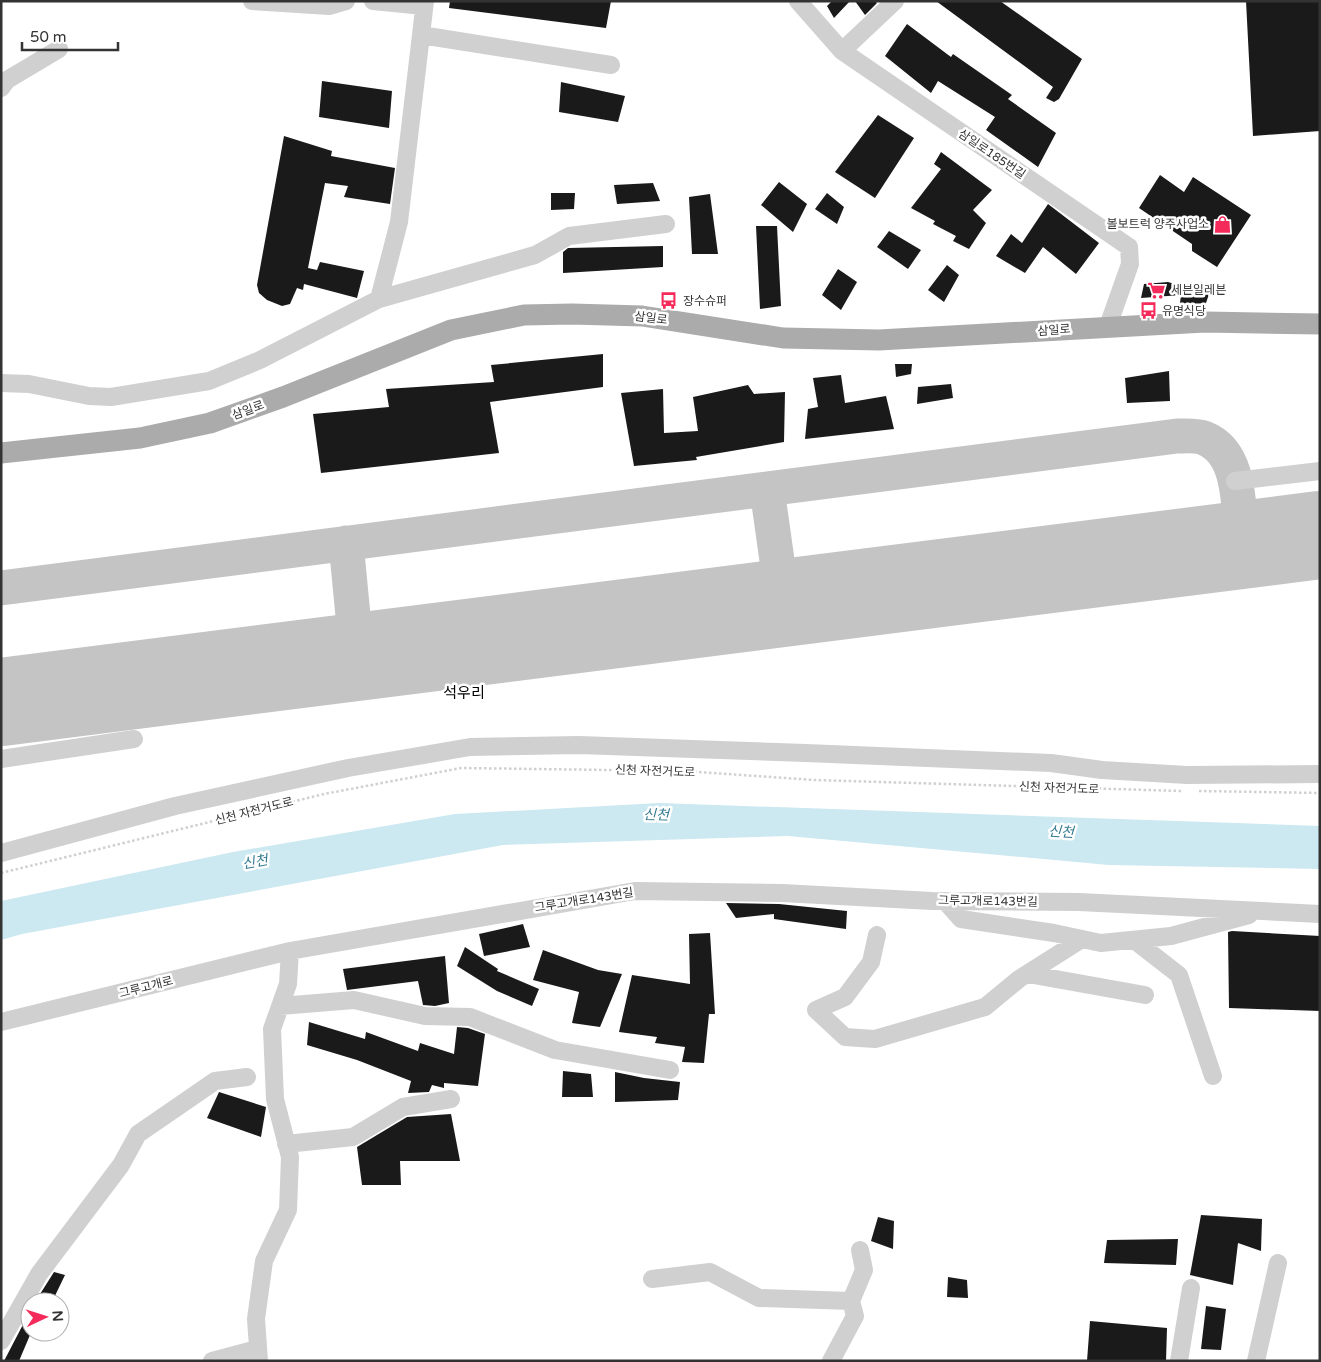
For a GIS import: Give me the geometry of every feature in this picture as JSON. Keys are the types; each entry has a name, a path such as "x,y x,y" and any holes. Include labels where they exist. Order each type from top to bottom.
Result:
{"main road":[{"name":"삼일로","path":"1,453 140,438 210,423 283,397 452,330 524,315 642,316 783,338 879,340 1205,322 1320,324"}],"street":[{"path":"252,1 329,6 346,1"},
{"path":"373,1 424,4 399,222 379,299"},
{"name":"삼일로185번길","path":"798,1 842,51 1129,248 1130,264 1108,326"},
{"path":"842,51 895,1"},
{"path":"421,34 610,65"},
{"path":"1,88 7,80 59,49"},
{"path":"1,383 29,384 89,396 111,397 209,381 260,360 379,299 536,255 569,236 666,224"},
{"path":"1235,481 1320,471"},
{"path":"1,759 134,738"},
{"path":"1,853 175,806 348,768 470,747 580,745 816,753 1051,764 1102,770 1187,775 1320,774"},
{"name":"그루고개로143번길","path":"290,951 635,891 782,893 945,901 1079,902 1320,914"},
{"path":"945,901 961,919 1082,939 1101,944 1171,936 1264,911"},
{"path":"877,935 871,962 845,997 816,1010 845,1037 875,1039 986,1006 1028,974 1082,939"},
{"path":"1134,940 1179,975 1213,1076"},
{"path":"212,1361 258,1355 256,1319 264,1261 288,1210 290,1156 275,1099 272,1028 288,984 290,951"},
{"name":"그루고개로","path":"1,1022 290,951"},
{"path":"1028,974 1145,995"},
{"path":"280,1006 354,1000 425,1016 470,1017 555,1050 670,1070"},
{"path":"1,1341 39,1274 121,1165 138,1134 215,1081 248,1078"},
{"path":"286,1144 354,1137 403,1107 451,1099"},
{"path":"831,1361 855,1316 850,1302 864,1270 860,1250"},
{"path":"1256,1361 1278,1263"},
{"path":"652,1280 710,1272 759,1298 850,1302"},
{"path":"1179,1361 1191,1288"}],"path":[{"name":"신천 자전거도로","path":"1,873 324,794 462,768 684,771 814,780 1183,791"},
{"path":"1193,791 1320,793"}],"water":[{"name":"신천","path":"659,803 1320,826 1320,869 1109,865 788,836 503,845 22,934 1,940 1,901 233,852 455,814"}],"building":[{"path":"450,1 611,1 606,28 449,8"},
{"path":"832,1 850,1 834,18 827,6"},
{"path":"855,1 875,1 877,3 865,15"},
{"path":"936,1 1000,1 1082,59 1059,99 1054,102 1046,98 1053,87"},
{"path":"1246,1 1319,1 1320,131 1253,136"},
{"path":"907,24 951,57 953,54 1012,95 1008,99 1056,133 1038,167 986,130 995,117 938,81 931,93 885,56"},
{"path":"322,81 392,91 389,128 319,117"},
{"path":"561,82 625,96 618,122 559,112"},
{"path":"878,115 914,138 875,198 835,172"},
{"path":"284,136 332,151 331,156 395,168 390,204 344,197 348,186 325,183 308,268 317,270 320,262 364,271 357,298 304,284 303,290 297,288 290,304 282,306 267,300 259,293 257,285"},
{"path":"941,152 992,190 973,210 986,223 969,249 953,241 956,236 933,224 935,221 911,208 941,169 934,164"},
{"path":"1160,175 1184,192 1193,177 1251,215 1217,267 1192,251 1192,244 1139,208"},
{"path":"779,182 807,204 793,232 761,205"},
{"path":"653,183 660,201 617,204 614,185"},
{"path":"551,193 575,193 574,209 551,210"},
{"path":"827,193 844,207 837,224 815,209"},
{"path":"710,194 718,254 692,254 689,197"},
{"path":"1048,204 1099,243 1076,274 1043,247 1025,273 996,256 1011,234 1022,243"},
{"path":"756,226 777,226 781,306 760,309"},
{"path":"889,231 921,250 908,269 877,247"},
{"path":"663,246 663,267 563,273 563,252 568,248"},
{"path":"947,265 959,275 944,302 928,290"},
{"path":"838,269 857,282 841,310 822,295"},
{"path":"1168,282 1209,294 1205,306 1180,303 1181,295 1141,298 1144,284"},
{"path":"603,354 603,387 490,402 499,453 321,473 313,414 389,407 386,389 494,382 491,365"},
{"path":"895,364 912,364 911,374 896,377"},
{"path":"1169,371 1170,401 1127,403 1125,378"},
{"path":"841,375 845,403 886,396 894,429 805,439 808,409 818,407 813,378"},
{"path":"951,384 953,398 917,404 918,387"},
{"path":"748,385 754,394 785,392 784,442 696,457 697,460 634,466 621,393 663,389 664,433 698,431 693,397"},
{"path":"726,903 779,904 847,911 846,929 774,919 774,914 736,918"},
{"path":"523,924 530,947 484,956 479,934"},
{"path":"1228,932 1320,936 1320,1011 1229,1008"},
{"path":"710,933 715,1014 709,1014 704,1063 682,1062 685,1047 655,1043 657,1037 619,1032 632,975 690,984 689,934"},
{"path":"465,947 498,969 497,971 539,989 532,1006 497,991 457,966"},
{"path":"543,950 598,970 622,974 600,1027 572,1023 579,992 533,980"},
{"path":"445,956 449,1003 435,1006 423,1005 418,981 347,990 343,969"},
{"path":"309,1022 365,1039 366,1032 418,1051 420,1043 454,1054 457,1027 468,1028 485,1034 478,1086 444,1083 444,1088 432,1085 429,1092 408,1093 411,1081 357,1060 307,1045"},
{"path":"563,1071 591,1074 593,1097 562,1097"},
{"path":"615,1072 644,1078 680,1082 678,1100 615,1102"},
{"path":"219,1092 266,1107 261,1137 207,1118"},
{"path":"451,1114 460,1161 400,1161 401,1185 362,1185 357,1147 407,1117"},
{"path":"1201,1215 1262,1219 1261,1251 1238,1243 1233,1285 1190,1275"},
{"path":"878,1217 894,1221 893,1249 871,1241"},
{"path":"1178,1239 1176,1265 1104,1263 1107,1240"},
{"path":"54,1272 65,1275 57,1292 41,1292"},
{"path":"948,1277 967,1280 968,1298 947,1297"},
{"path":"1206,1306 1226,1309 1221,1350 1201,1349"},
{"path":"1090,1321 1167,1328 1166,1361 1087,1361"},
{"path":"20,1330 20,1342 27,1342 19,1361 4,1361"}],"taxiway":[{"path":"1,588 1177,436 1204,438 1217,446 1226,456 1232,469 1239,500 1242,545"},
{"path":"767,489 783,603"},
{"path":"346,543 357,657"}],"runway":[{"path":"1,702 1320,535"}],"place":[{"name":"볼보트럭 양주사업소","path":"1223,224"},
{"name":"세븐일레븐","path":"1157,290"},
{"name":"장수슈퍼","path":"669,301"},
{"name":"유명식당","path":"1148,311"}],"district":[{"name":"석우리","path":"464,693"}]}
